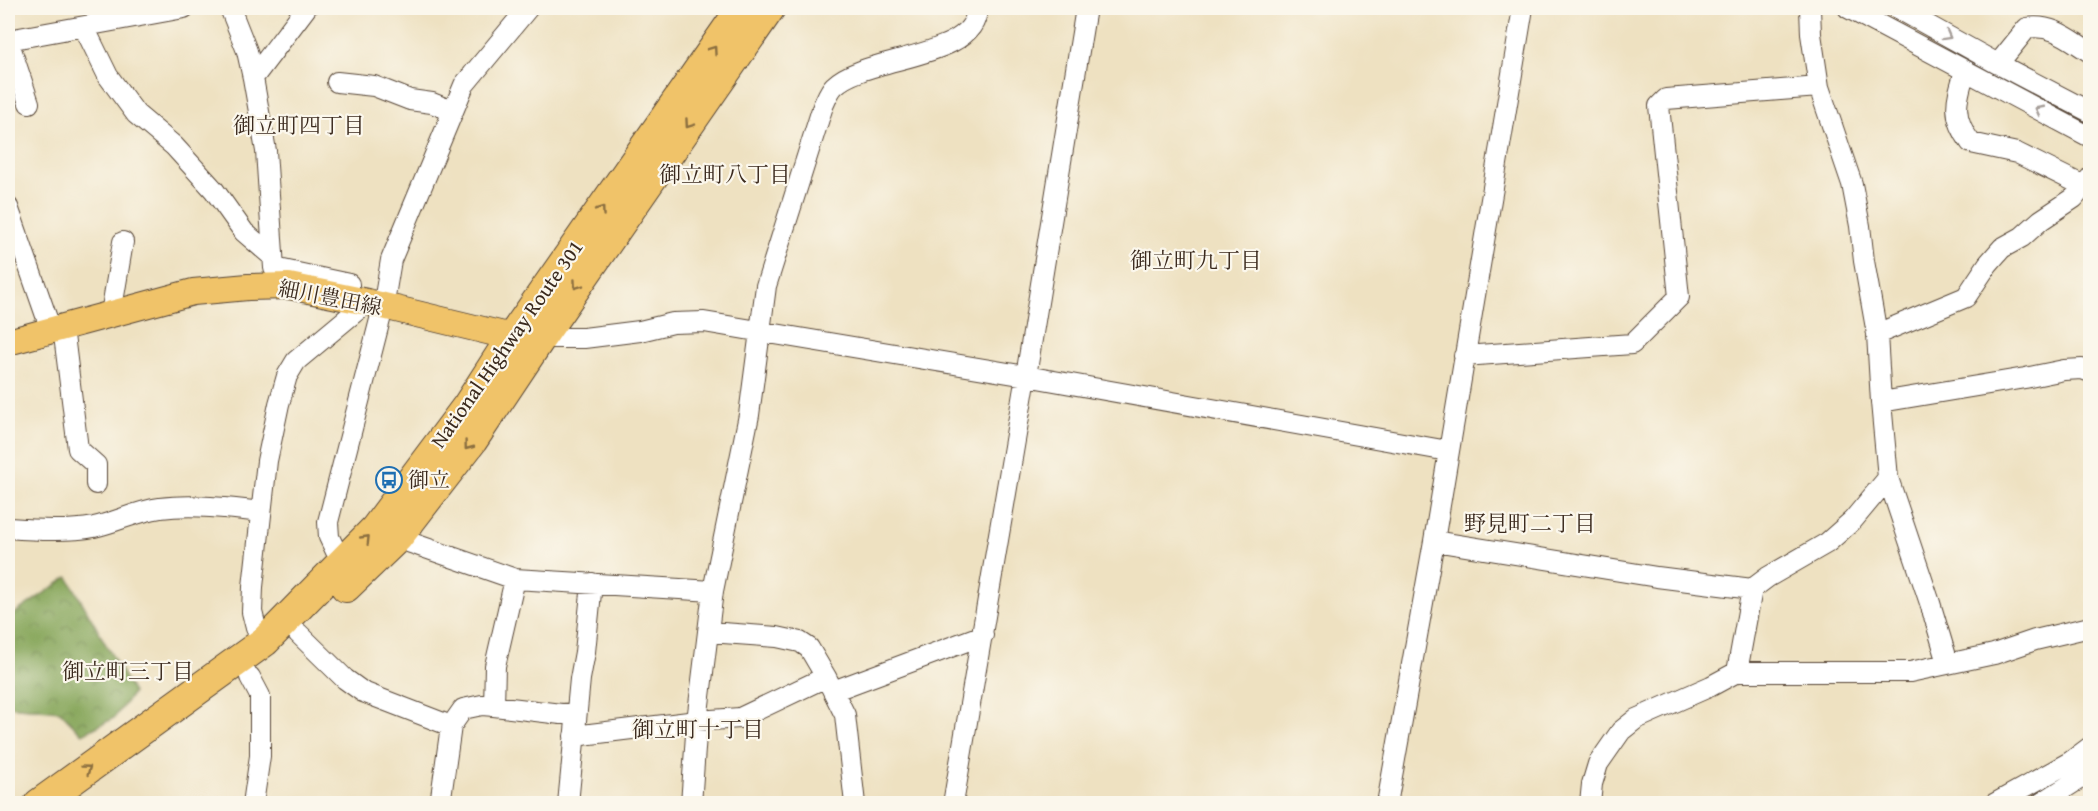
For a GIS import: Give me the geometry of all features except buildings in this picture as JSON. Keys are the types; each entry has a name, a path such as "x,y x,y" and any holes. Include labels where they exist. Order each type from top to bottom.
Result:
{"highway":[{"name":"National Highway Route 301","path":"74,804 250,677 397,538 472,441 526,338 742,8"},
{"name":"National Highway Route 301","path":"39,804 265,641 342,564 382,520 468,405 526,338 770,8"}],"main road":[{"name":"細川豊田線","path":"8,342 193,292 289,286 526,338"}],"street":[{"path":"30,103 8,40 184,8"},
{"path":"230,8 247,51 266,151 274,268 349,284 366,303"},
{"path":"253,78 306,8"},
{"path":"265,641 256,628 252,612 267,461 287,376 296,361 366,303 391,260 464,85 528,8"},
{"path":"691,804 697,721 713,591 749,415 766,286 823,106 833,87 846,77 939,48 959,38 969,29 977,14 977,8"},
{"path":"953,804 1086,8"},
{"path":"1387,804 1434,541 1523,8"},
{"path":"1810,8 1810,34 1819,87 1852,183 1877,334 1888,478 1948,663"},
{"path":"1848,8 2091,137"},
{"path":"1897,8 2091,112"},
{"path":"1998,64 2026,28 2036,26 2050,28 2091,52"},
{"path":"84,27 108,76 136,114 174,146 214,190 244,232 273,257"},
{"path":"1877,334 1966,297 1988,264 2002,248 2022,237 2041,220 2074,198 2088,184 2017,153 1971,143 1961,130 1955,111 1965,71"},
{"path":"337,82 374,86 410,100 432,103 452,111"},
{"path":"1464,356 1632,344 1679,297 1659,106 1666,99 1819,87"},
{"path":"8,207 57,329 78,449 96,465 96,484"},
{"path":"111,314 123,242"},
{"path":"342,564 329,537 328,522 366,303"},
{"path":"526,338 584,338 640,331 673,322 704,321 1448,451"},
{"path":"1881,402 2064,370 2082,369 2091,372"},
{"path":"1434,541 1657,577 1752,588 1827,543 1853,520 1888,478"},
{"path":"8,528 31,530 91,527 117,521 137,512 163,508 221,508 261,512"},
{"path":"397,538 515,579 713,591"},
{"path":"494,706 495,666 515,579"},
{"path":"568,804 576,713 592,583"},
{"path":"1737,672 1752,588"},
{"path":"1590,804 1592,784 1598,764 1621,731 1636,719 1737,672 1910,672 1994,654 2035,640 2091,627"},
{"path":"709,632 777,637 800,642 808,648 830,684 845,715 855,804"},
{"path":"298,633 345,679 363,692 451,726"},
{"path":"574,736 740,717 830,684 983,635"},
{"path":"250,677 260,696 260,756 253,804"},
{"path":"440,804 451,726 463,709 482,705 561,714 576,713"},
{"path":"1994,804 2070,762 2091,747"},
{"path":"2040,804 2091,772"}],"green space":[{"path":"68,577 133,693 114,718 82,734 60,711 8,706 8,618"}],"place":[{"name":"御立","path":"389,480"}],"district":[{"name":"御立町四丁目","path":"299,125"},
{"name":"御立町八丁目","path":"725,174"},
{"name":"御立町九丁目","path":"1196,260"},
{"name":"野見町二丁目","path":"1530,523"},
{"name":"御立町三丁目","path":"128,671"},
{"name":"御立町十丁目","path":"698,729"}]}
